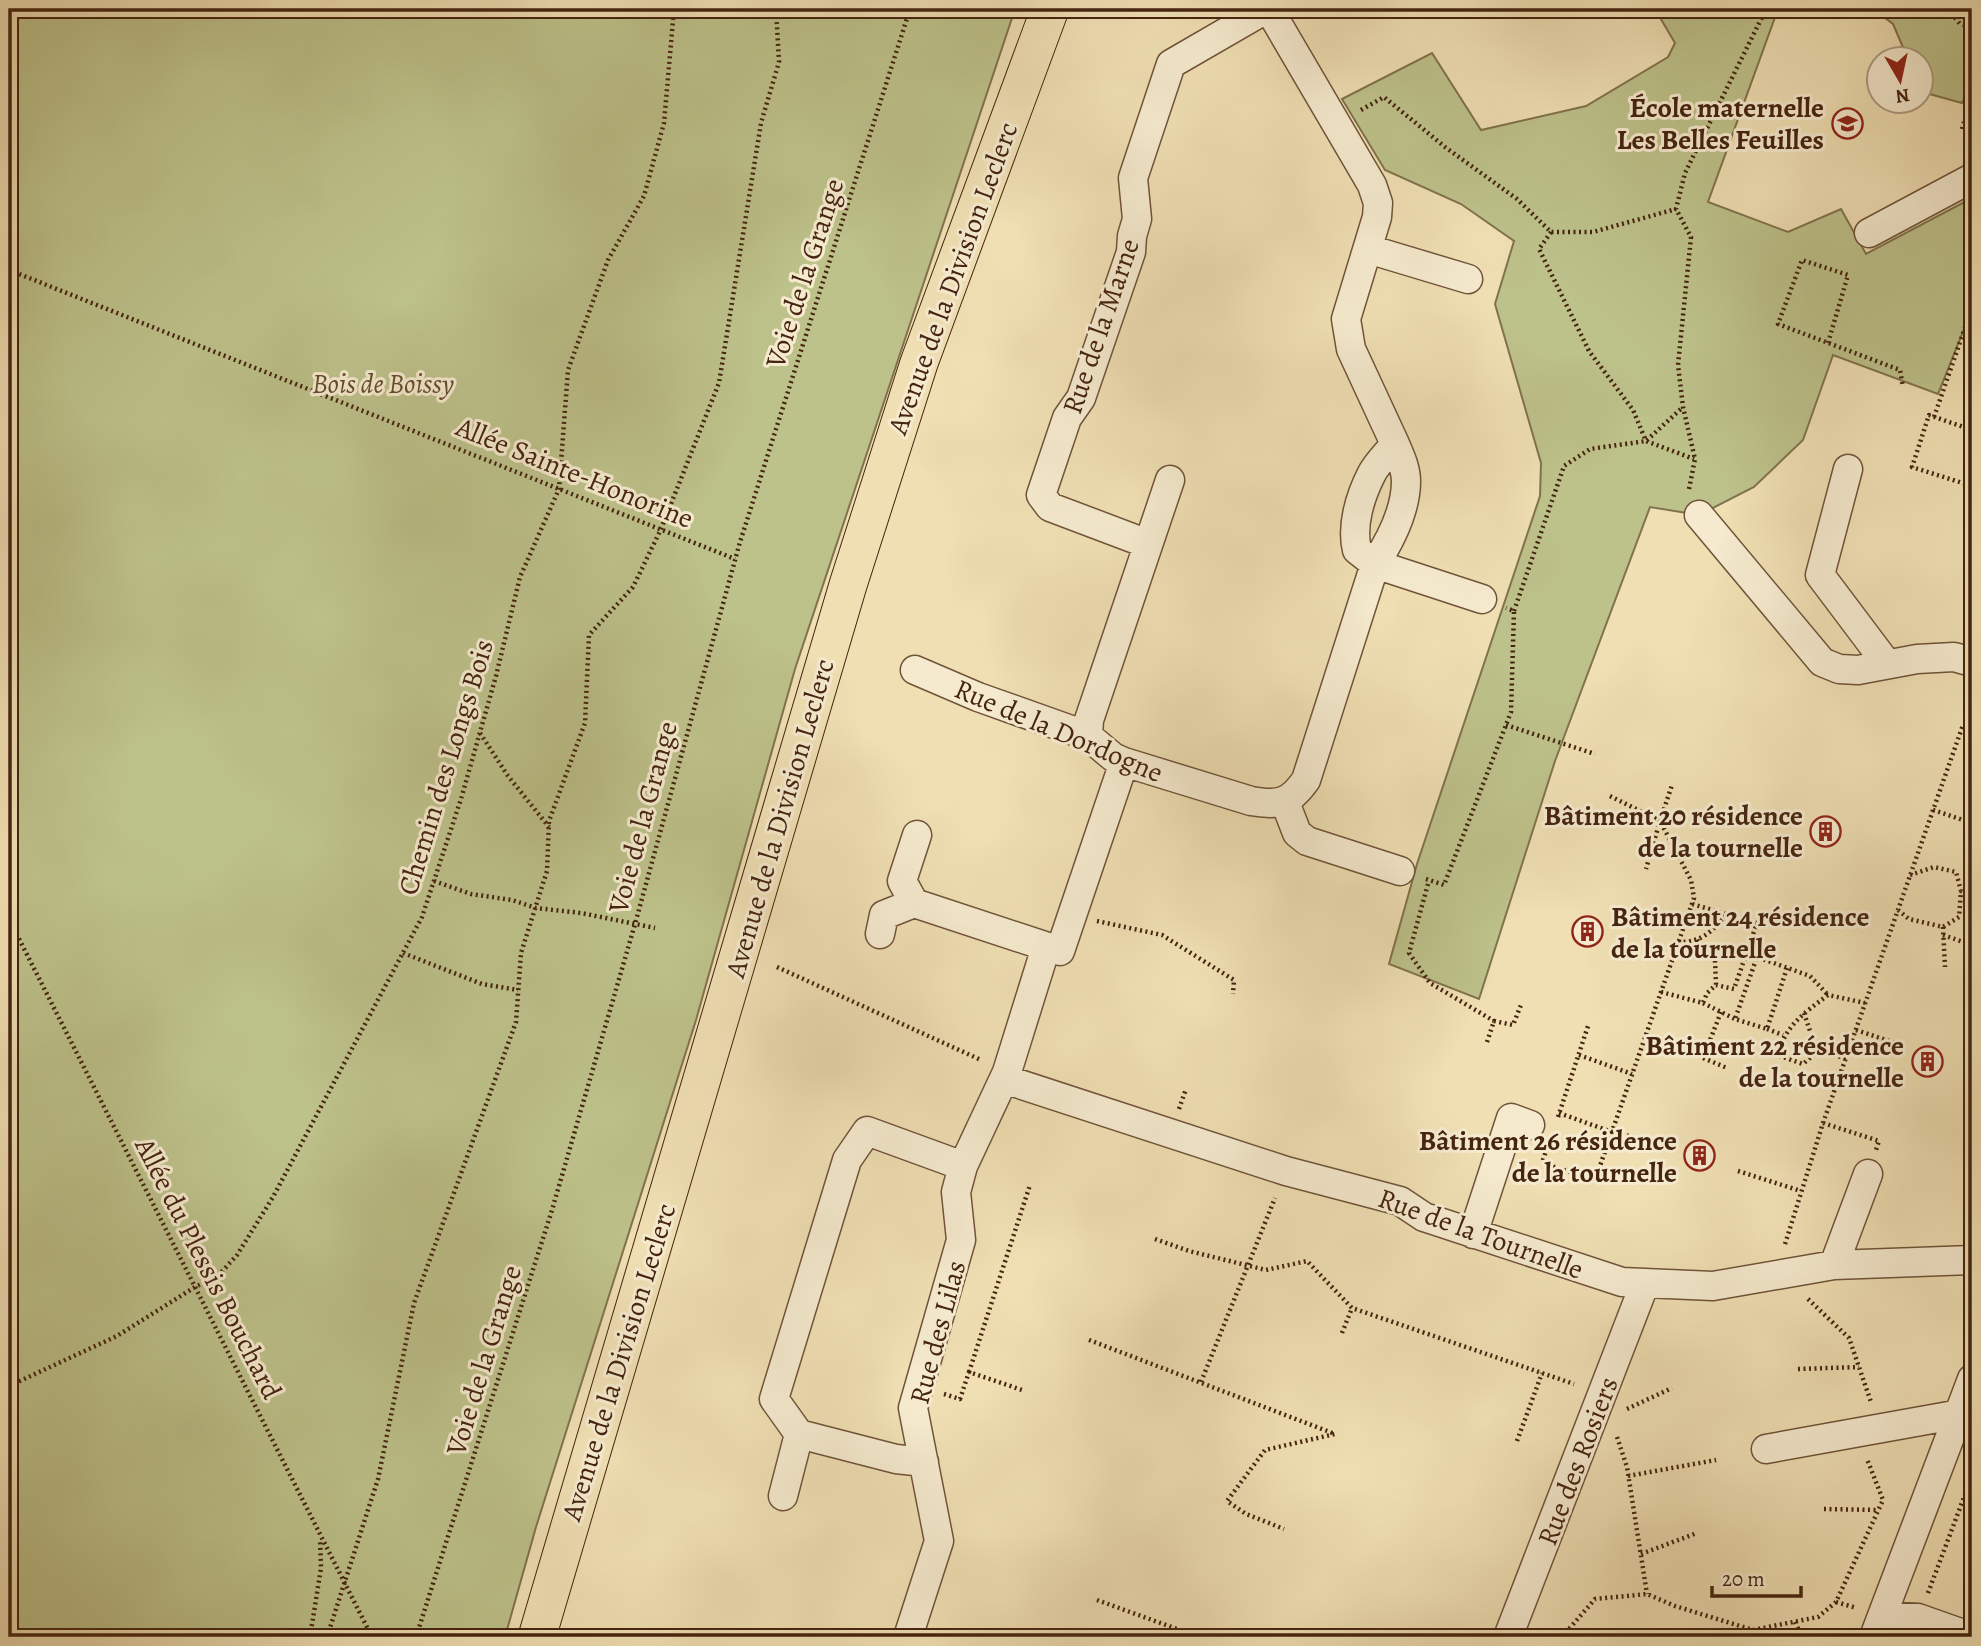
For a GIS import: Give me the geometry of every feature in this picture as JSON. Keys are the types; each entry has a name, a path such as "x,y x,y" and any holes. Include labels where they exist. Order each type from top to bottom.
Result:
{"main road":[{"name":"Avenue de la Division Leclerc","path":"537,1637 848,585 919,363 1050,9"}],"street":[{"path":"1267,9 1372,185 1378,203 1377,218 1346,318 1347,335 1404,465 1406,482 1403,504 1387,545 1376,564 1306,780 1285,802 1297,833 1307,841 1400,871"},
{"name":"Rue de la Marne","path":"1148,544 1049,507 1041,495 1067,418 1080,398 1131,252 1137,219 1133,178 1171,64 1267,9"},
{"path":"1869,233 1972,178"},
{"path":"1368,249 1468,279"},
{"path":"1395,444 1371,473 1354,523 1353,536 1357,550 1376,564 1482,599"},
{"path":"1848,469 1821,575 1887,664"},
{"path":"1088,736 1089,720 1170,480"},
{"path":"1699,515 1822,662 1839,670 1858,670 1917,659 1954,657 1972,662"},
{"name":"Rue de la Dordogne","path":"915,670 978,697 1088,736 1113,757 1124,762 1251,801 1266,804 1285,802"},
{"path":"880,934 884,915 914,903 1060,951 1124,762"},
{"path":"914,903 902,881 917,835"},
{"name":"Rue des Lilas","path":"908,1637 939,1541 913,1408 961,1240 956,1192 963,1166 1006,1076 1046,947"},
{"name":"Rue de la Tournelle","path":"1006,1076 1286,1171 1400,1200 1424,1217 1622,1282 1713,1286 1835,1265 1972,1260"},
{"path":"1473,1234 1511,1118 1545,1129"},
{"path":"924,1462 896,1459 799,1434 774,1399 847,1160 867,1131 963,1166"},
{"path":"1835,1265 1868,1174"},
{"name":"Rue des Rosiers","path":"1508,1637 1645,1283"},
{"path":"1878,1626 1972,1379"},
{"path":"1766,1449 1960,1414"},
{"path":"783,1496 799,1434"},
{"path":"1878,1626 1918,1618 1972,1637"}],"path":[{"name":"Chemin des Longs Bois","path":"9,1385 117,1336 195,1287 218,1276 231,1262 266,1208 422,917 461,799 520,577 559,489 568,370 608,260 644,196 664,123 674,9"},
{"path":"327,1637 378,1479 414,1303 516,1022 521,953 547,871 549,821 585,723 589,635 633,587 661,529 719,383 761,123 779,62 776,9"},
{"name":"Voie de la Grange","path":"416,1637 548,1222 635,924 735,559 910,9"},
{"path":"1699,515 1688,488 1695,459 1683,407 1678,365 1690,237 1676,209 1685,173 1766,9"},
{"path":"1948,9 1960,24 1972,27"},
{"path":"1962,129 1972,94"},
{"path":"1336,125 1384,97 1445,147 1517,199 1550,232 1593,232 1676,209"},
{"path":"1550,232 1539,249 1589,351 1633,410 1646,441"},
{"path":"1828,344 1848,275 1802,261 1778,324 1828,344 1900,370 1903,387"},
{"name":"Allée Sainte-Honorine","path":"9,270 735,559"},
{"path":"1934,417 1968,319 1972,321"},
{"path":"1646,441 1683,407"},
{"path":"1972,430 1929,415 1912,467 1972,486"},
{"path":"1400,871 1444,885 1511,712 1514,611 1564,466 1590,449 1646,441 1695,459"},
{"path":"1482,599 1514,611"},
{"path":"1506,725 1595,754"},
{"path":"1562,1637 1595,1599 1647,1594 1675,1606 1752,1629 1818,1617 1836,1602 1883,1500 1865,1454 1870,1431 1871,1401 1849,1338 1814,1304 1774,1276 1823,1124 1963,725"},
{"path":"480,732 508,776 549,827"},
{"path":"1646,869 1672,785"},
{"path":"1589,1023 1559,1113 1545,1129 1542,1163 1595,1180 1694,898 1691,880 1660,821 1610,796"},
{"path":"1933,810 1972,823"},
{"path":"1898,910 1909,919 1943,927 1959,917 1961,891 1956,872 1934,867 1910,875"},
{"path":"1429,880 1409,953 1430,983 1494,1021 1513,1025 1521,1005"},
{"path":"434,881 471,894 655,929"},
{"path":"1961,891 1972,887"},
{"path":"1692,904 1757,923 1734,989 1716,985"},
{"path":"1678,942 1694,942 1709,934 1727,914"},
{"path":"1073,916 1162,935 1234,980 1233,994"},
{"name":"Allée du Plessis Bouchard","path":"9,919 372,1637"},
{"path":"1943,927 1945,967"},
{"path":"1943,935 1972,945"},
{"path":"1697,940 1715,960 1716,985"},
{"path":"403,953 482,984 519,990"},
{"path":"1735,1019 1757,957 1810,976 1828,995 1865,1003"},
{"path":"778,967 1006,1076"},
{"path":"1767,1030 1787,968"},
{"path":"1703,1003 1707,993 1716,985"},
{"path":"1661,992 1703,1003 1735,1019 1783,1035"},
{"path":"1817,1052 1803,1064 1777,1055 1783,1035 1804,1013 1828,995"},
{"path":"1721,1012 1703,1058 1727,1068"},
{"path":"1804,1013 1817,1052"},
{"path":"1486,1042 1494,1021"},
{"path":"1856,1030 1907,1047"},
{"path":"1817,1052 1846,1058"},
{"path":"1578,1055 1632,1074"},
{"path":"1840,1075 1864,1081"},
{"path":"1559,1113 1612,1132 1663,1144"},
{"path":"1823,1124 1879,1141 1868,1174"},
{"path":"1201,1382 1286,1171"},
{"path":"1738,1171 1801,1191"},
{"path":"920,1385 960,1399 1030,1185"},
{"path":"1155,1239 1189,1251 1266,1270 1307,1261 1352,1308 1603,1394 1628,1476 1647,1594"},
{"path":"1342,1333 1352,1308"},
{"path":"1089,1340 1335,1434 1265,1450 1227,1501 1246,1514 1284,1530"},
{"path":"1798,1369 1859,1367"},
{"path":"969,1372 1025,1391"},
{"path":"1517,1441 1542,1373"},
{"path":"1640,1403 1672,1388"},
{"path":"1628,1476 1716,1460"},
{"path":"1918,1618 1972,1476"},
{"path":"1824,1509 1878,1510"},
{"path":"1641,1554 1697,1534"},
{"path":"310,1637 321,1568 320,1535"},
{"path":"1097,1600 1199,1637"},
{"path":"1795,1622 1802,1637"},
{"path":"1750,1637 1752,1629"},
{"path":"1752,1629 1759,1637"}],"green space":[{"name":"Bois de Boissy","path":"9,9 1015,9 795,669 696,1020 536,1527 505,1637 9,1637"},
{"path":"1655,9 1778,9 1708,202 1788,232 1841,209 1866,254 1972,198 1972,309 1938,394 1833,355 1803,440 1754,487 1699,515 1650,507 1555,761 1479,999 1389,964 1417,864 1540,496 1541,463 1495,304 1514,241 1461,204 1385,170 1342,99 1432,53 1481,130 1586,106 1668,57 1675,43"},
{"path":"1873,9 1959,9 1972,13 1972,95 1962,103 1936,96 1936,46 1902,46 1893,24"}],"place":[{"name":"École maternelle Les Belles Feuilles","path":"1847,123"},
{"name":"Bâtiment 20 résidence de la tournelle","path":"1826,831"},
{"name":"Bâtiment 24 résidence de la tournelle","path":"1588,932"},
{"name":"Bâtiment 22 résidence de la tournelle","path":"1927,1061"},
{"name":"Bâtiment 26 résidence de la tournelle","path":"1700,1156"}]}
